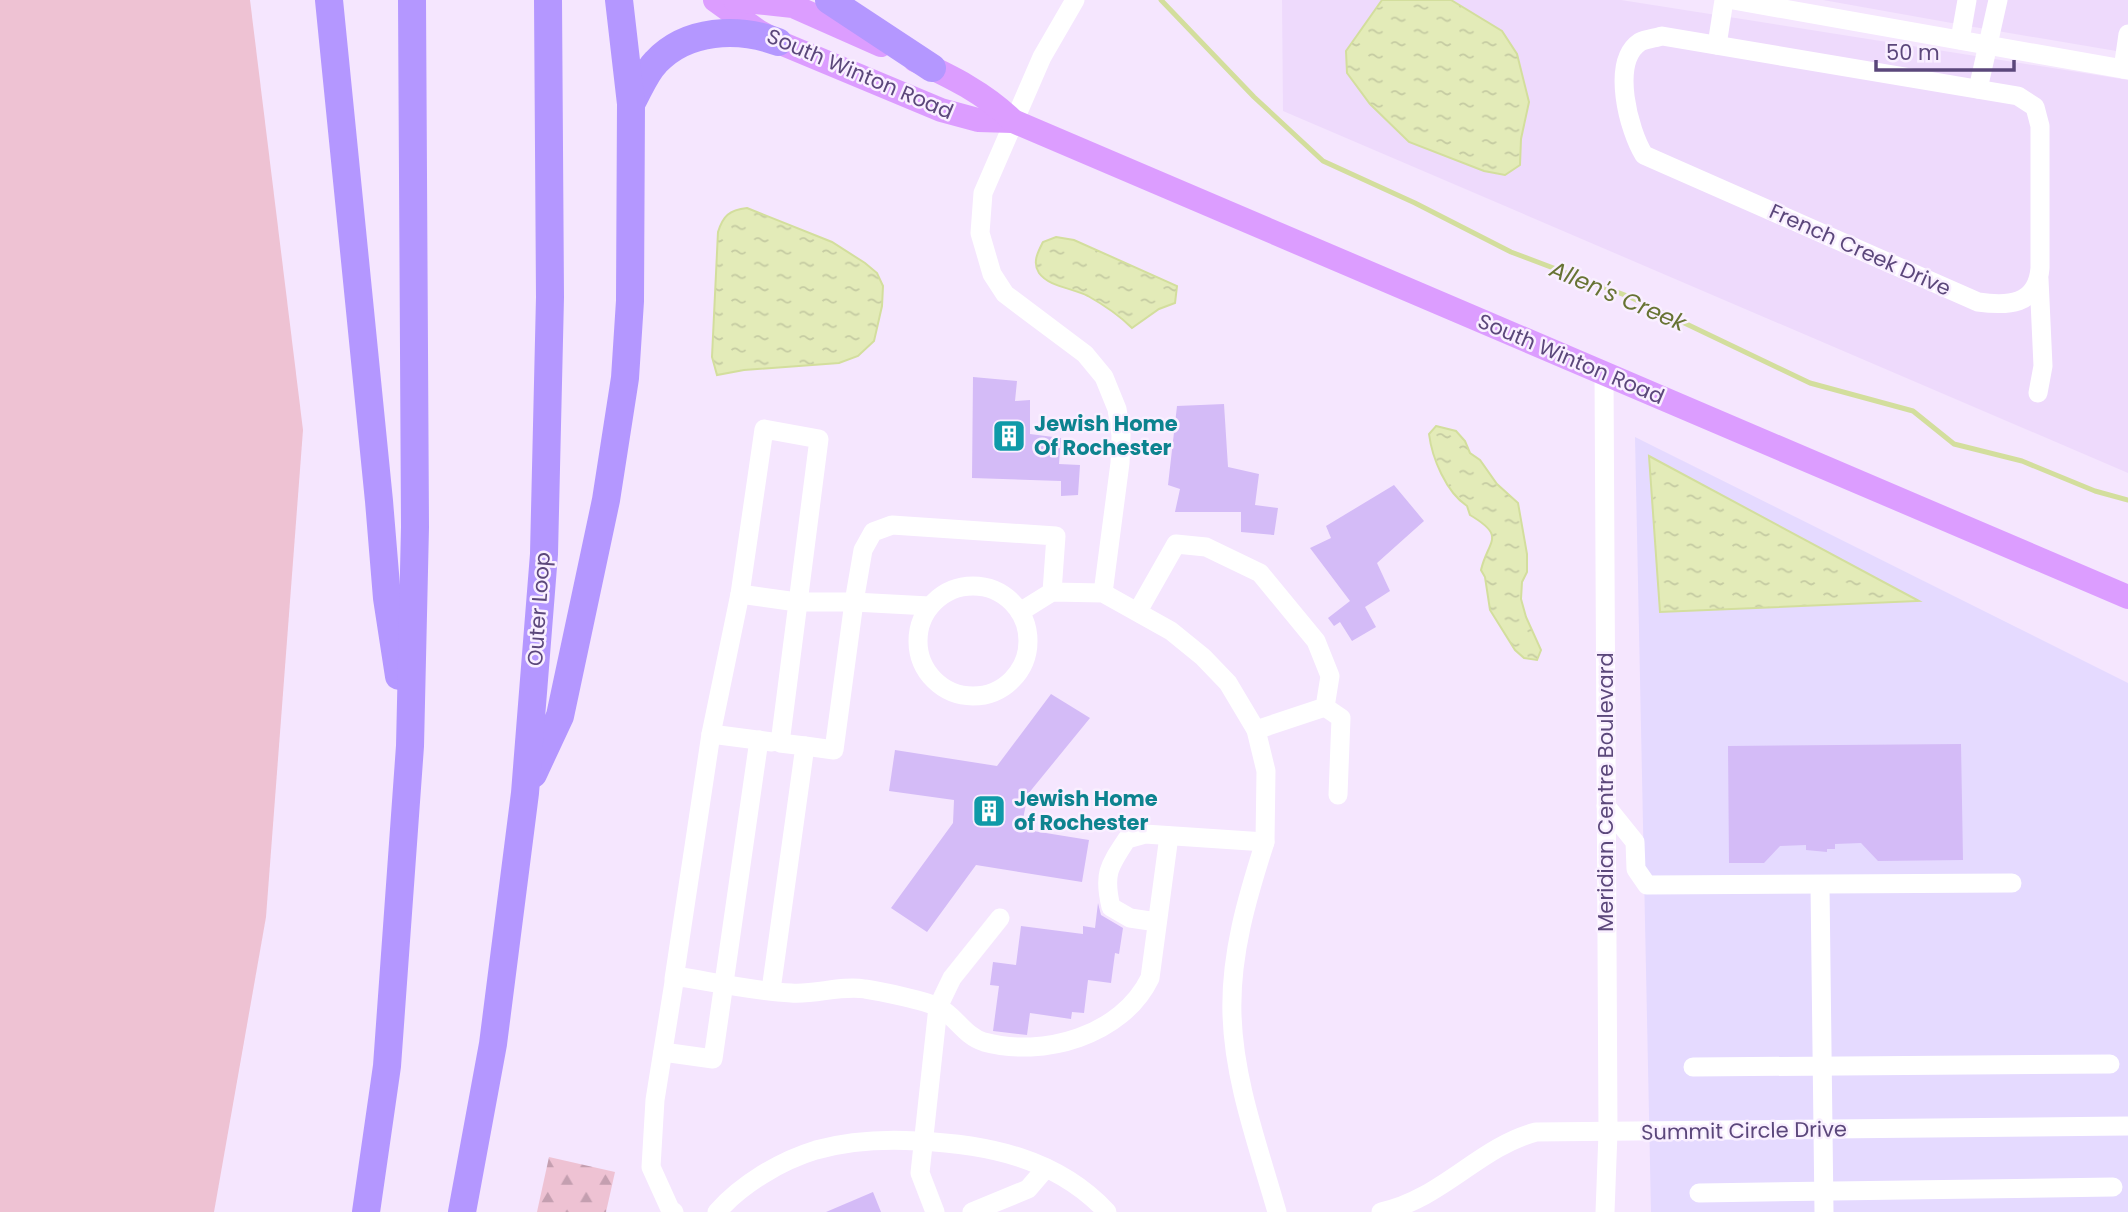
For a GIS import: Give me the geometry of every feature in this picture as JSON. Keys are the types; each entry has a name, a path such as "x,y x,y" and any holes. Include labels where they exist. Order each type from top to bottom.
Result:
{"highway":[{"path":"329,0 387,598 410,746"},
{"path":"366,1212 387,1066 410,746 415,527 412,0"},
{"path":"525,793 560,716 615,450 625,378 631,301 631,104 619,0"},
{"path":"829,0 932,68"},
{"name":"Outer Loop","path":"462,1212 493,1044 525,793 544,554 550,297 548,13"},
{"path":"631,104 656,62 672,49 689,41 730,33 758,36 778,42"}],"main road":[{"name":"South Winton Road","path":"715,0 778,42 917,101 954,114 989,122 1013,121"},
{"name":"South Winton Road","path":"735,0 793,6 932,68 987,99 1013,121 2128,597"}],"street":[{"path":"1075,0 1042,57 983,193 980,233 992,274 1005,294 1085,354 1104,377 1117,409 1121,435 1120,463 1103,593"},
{"path":"1717,45 1724,0"},
{"path":"1733,0 2125,69 2128,34"},
{"path":"1960,40 1966,0"},
{"path":"1978,89 1998,0"},
{"name":"French Creek Drive","path":"1662,36 1717,45 2018,96 2035,107 2040,126 2039,278 2029,295 2020,301 2000,305 1978,302 1644,155 1638,145 1625,94 1623,75 1628,56 1641,42 1662,36"},
{"path":"2038,393 2043,366 2039,278"},
{"name":"Meridian Centre Boulevard","path":"1604,373 1608,1133 1605,1212"},
{"path":"674,1212 670,1209 651,1167 655,1100 711,734 740,594 764,429 819,439 780,743"},
{"path":"711,734 834,750 863,550 873,532 892,525 1056,536 1052,592"},
{"path":"1138,611 1176,544 1206,547 1260,573 1316,640 1330,676 1325,707"},
{"path":"976,585 994,589 1009,598 1020,612 1027,629 1028,648 1023,666 1012,681 996,692 978,696 960,695 943,688 929,675 920,659 917,641 920,622 929,606 942,594 959,587 976,585"},
{"path":"1020,612 1052,592 1103,593 1171,631 1203,657 1228,683 1256,730 1266,771 1265,842 1243,917 1234,965 1232,1015 1240,1077 1277,1212"},
{"path":"740,594 797,602 929,606"},
{"path":"1256,730 1325,707"},
{"path":"1325,707 1341,719 1338,795"},
{"path":"663,1052 713,1059 759,740"},
{"path":"771,990 806,746"},
{"path":"1606,806 1635,842 1636,869 1647,886 2012,883"},
{"path":"1157,922 1130,918 1111,907 1107,890 1109,866 1128,839 1145,834 1265,842"},
{"path":"674,979 675,976 792,993 863,988 938,1007 968,1033 983,1041 1024,1048 1053,1046 1075,1040 1109,1022 1142,995 1150,978 1169,836"},
{"path":"1820,885 1824,1212"},
{"path":"935,1212 920,1173 938,1007 952,978 1000,918"},
{"path":"1693,1067 2110,1064"},
{"name":"Summit Circle Drive","path":"1381,1212 1426,1197 1516,1137 1536,1132 2128,1126"},
{"path":"717,1212 751,1183 792,1159 848,1143 894,1139 967,1144 992,1149 1046,1168 1083,1190 1107,1212"},
{"path":"972,1212 1028,1189 1046,1168"},
{"path":"1699,1193 2113,1187"}],"shaded area":[{"path":"1282,0 1621,0 2128,80 2128,473 1283,111"},
{"path":"1823,0 2128,0 2128,53 1974,27"},
{"path":"1635,437 2128,683 2128,1212 1651,1212"}],"green space":[{"path":"0,0 250,0 303,430 266,917 214,1212 0,1212"},
{"path":"549,1157 615,1172 606,1212 537,1212"}],"water":[{"path":"1382,0 1451,0 1502,31 1517,54 1529,102 1521,139 1520,165 1505,175 1484,171 1409,142 1370,104 1347,73 1346,51"},
{"path":"747,208 832,242 877,273 883,286 882,306 874,341 858,356 839,363 744,370 717,375 712,357 718,232 728,215"},
{"path":"1056,237 1074,240 1177,286 1175,303 1159,309 1132,328 1094,299 1043,278 1037,269 1039,250 1043,242"},
{"path":"1436,426 1456,431 1465,441 1470,453 1480,460 1497,484 1518,503 1527,554 1527,572 1522,582 1521,599 1541,650 1537,660 1524,658 1515,650 1490,610 1485,577 1481,570 1492,534 1470,515 1467,506 1459,500 1441,474 1429,434"},
{"path":"1649,456 1919,601 1660,612"}],"building":[{"name":"Jewish Home Of Rochester","path":"973,377 1017,381 1015,401 1030,400 1030,434 1061,438 1059,464 1080,465 1078,495 1061,496 1061,481 972,478"},
{"name":"Jewish Home of Rochester","path":"1224,404 1228,467 1259,474 1255,505 1278,508 1274,535 1241,532 1241,512 1175,512 1180,489 1168,485 1177,406"},
{"path":"1394,485 1424,521 1377,563 1390,591 1365,607 1376,627 1352,641 1340,622 1334,626 1328,618 1350,601 1310,548 1331,538 1326,526"},
{"name":"Jewish Home of Rochester","path":"1051,694 1090,718 1028,794 1021,829 1089,840 1082,882 976,865 927,932 891,908 953,823 954,800 889,791 895,750 997,766"},
{"path":"1961,744 1963,860 1878,861 1861,843 1835,844 1835,849 1827,849 1827,852 1806,850 1806,845 1780,846 1764,863 1729,863 1728,746"},
{"path":"1098,903 1101,915 1123,928 1119,954 1115,953 1111,983 1088,980 1084,1013 1072,1012 1071,1019 1030,1013 1027,1035 993,1031 999,986 990,985 993,962 1016,965 1021,926 1083,934 1083,926 1095,928"},
{"path":"873,1192 881,1212 826,1212"}],"waterway":[{"name":"Allen's Creek","path":"1161,0 1254,97 1323,161 1415,203 1511,252 1630,297 1810,383 1913,411 1954,444 2022,461 2095,491 2128,500"}],"place":[{"name":"Jewish Home Of Rochester","path":"1009,436"},
{"name":"Jewish Home of Rochester","path":"989,811"}]}
